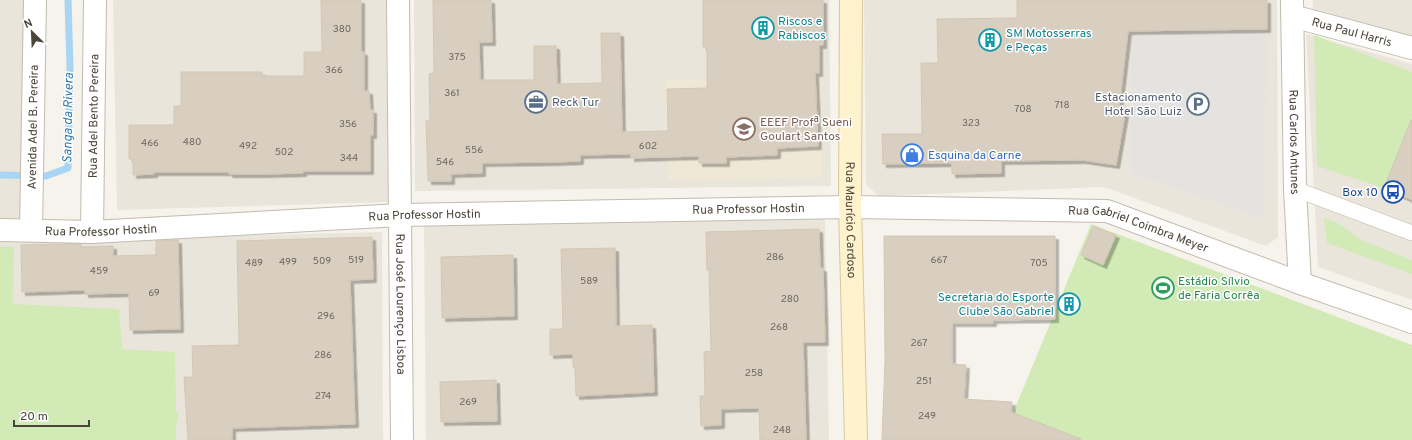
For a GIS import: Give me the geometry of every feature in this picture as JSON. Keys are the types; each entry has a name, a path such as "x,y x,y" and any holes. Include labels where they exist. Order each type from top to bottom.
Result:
{"main road":[{"name":"Rua Maurício Cardoso","path":"850,0 850,207 856,440"}],"street":[{"name":"Avenida Adel B. Pereira","path":"31,230 35,0"},
{"name":"Rua Adel Bento Pereira","path":"92,232 96,0"},
{"name":"Rua José Lourenço Lisboa","path":"398,0 402,440"},
{"name":"Rua Paul Harris","path":"1292,8 1412,48"},
{"name":"Rua Carlos Antunes","path":"1292,8 1295,189 1300,283"},
{"name":"Rua Professor Hostin","path":"0,230 92,232 400,215 850,207"},
{"name":"Rua Gabriel Coimbra Meyer","path":"850,207 1107,211 1300,283 1412,322"}],"lane":[{"path":"1295,189 1412,233"}],"shaded area":[{"path":"0,0 33,0 40,218 0,219"},
{"path":"113,0 386,0 388,202 117,210"},
{"path":"414,0 829,0 831,186 415,191"},
{"path":"864,0 1277,0 1278,237 1266,246 1104,187 879,196 866,185"},
{"path":"1313,0 1412,0 1412,39 1313,13"},
{"name":"Estacionamento Hotel São Luiz","path":"1266,33 1264,219 1130,173 1131,34"},
{"path":"1306,34 1412,64 1412,300 1318,267"},
{"name":"EEEF Profª Sueni Goulart Santos","path":"820,77 823,177 668,181 665,80"},
{"path":"825,217 829,440 426,440 424,226"},
{"path":"382,232 383,440 0,440 0,242"}],"green space":[{"path":"1314,35 1412,72 1412,117 1384,188 1317,166"},
{"path":"1324,218 1338,223 1361,240 1412,260 1412,274 1327,243"},
{"name":"Estádio Sílvio de Faria Corrêa","path":"1091,224 1412,345 1412,440 1002,440"},
{"path":"14,246 13,304 119,309 122,349 175,352 176,412 179,413 176,426 176,440 0,440 0,247"}],"building":[{"path":"321,0 361,0 361,52 364,52 364,91 369,91 370,110 373,110 373,135 370,135 370,171 303,171 303,173 266,174 229,174 229,172 154,172 154,174 133,175 133,159 129,159 129,125 174,125 174,106 181,106 181,72 262,72 262,76 304,76 304,52 322,52"},
{"path":"433,0 491,0 492,42 479,42 480,80 534,80 534,46 556,46 557,84 602,83 601,33 620,33 622,132 668,131 667,89 707,88 707,47 703,47 703,0 823,0 823,45 819,45 819,73 815,73 818,146 777,148 777,155 726,157 726,163 699,163 699,156 631,158 631,154 580,155 580,161 482,163 482,173 451,174 451,181 428,181 426,121 430,121 429,74 434,73"},
{"path":"1017,0 1267,0 1267,29 1128,31 1119,107 1126,108 1116,165 1082,160 1001,161 1001,173 952,174 952,163 883,164 882,134 922,134 921,63 938,63 937,19 1017,18"},
{"path":"1412,120 1412,200 1384,188"},
{"path":"1093,226 1116,235 1103,265 1081,255"},
{"path":"819,229 820,268 823,268 825,342 803,342 806,440 760,440 759,408 721,409 721,425 701,426 700,396 705,396 704,352 711,351 709,270 707,270 706,232"},
{"path":"884,236 1055,236 1055,319 993,320 993,323 952,323 952,364 966,365 964,399 1012,402 1011,412 1081,439 1080,440 882,440 885,361"},
{"path":"372,237 373,279 350,280 355,424 232,428 232,440 188,440 184,377 193,377 192,346 239,345 237,241"},
{"path":"178,240 180,329 130,330 129,293 85,294 85,290 22,292 21,245 81,244 81,247 113,246 113,256 156,255 156,241"},
{"path":"615,248 616,326 652,325 654,392 576,396 573,354 550,355 550,329 563,329 561,249"},
{"path":"513,255 514,316 442,318 441,257"},
{"path":"496,380 497,421 441,422 440,382"}],"waterway":[{"name":"Sanga da Rivera","path":"0,175 46,176 68,168 70,67 68,0"}],"place":[{"name":"Riscos e Rabiscos","path":"763,28"},
{"name":"SM Motosserras e Peças","path":"990,40"},
{"name":"Reck Tur","path":"536,102"},
{"name":"Estacionamento Hotel São Luiz","path":"1198,104"},
{"name":"EEEF Profª Sueni Goulart Santos","path":"744,129"},
{"name":"Esquina da Carne","path":"912,155"},
{"name":"Box 10","path":"1393,192"},
{"name":"Estádio Sílvio de Faria Corrêa","path":"1163,288"},
{"name":"Secretaria do Esporte Clube São Gabriel","path":"1069,304"}]}
